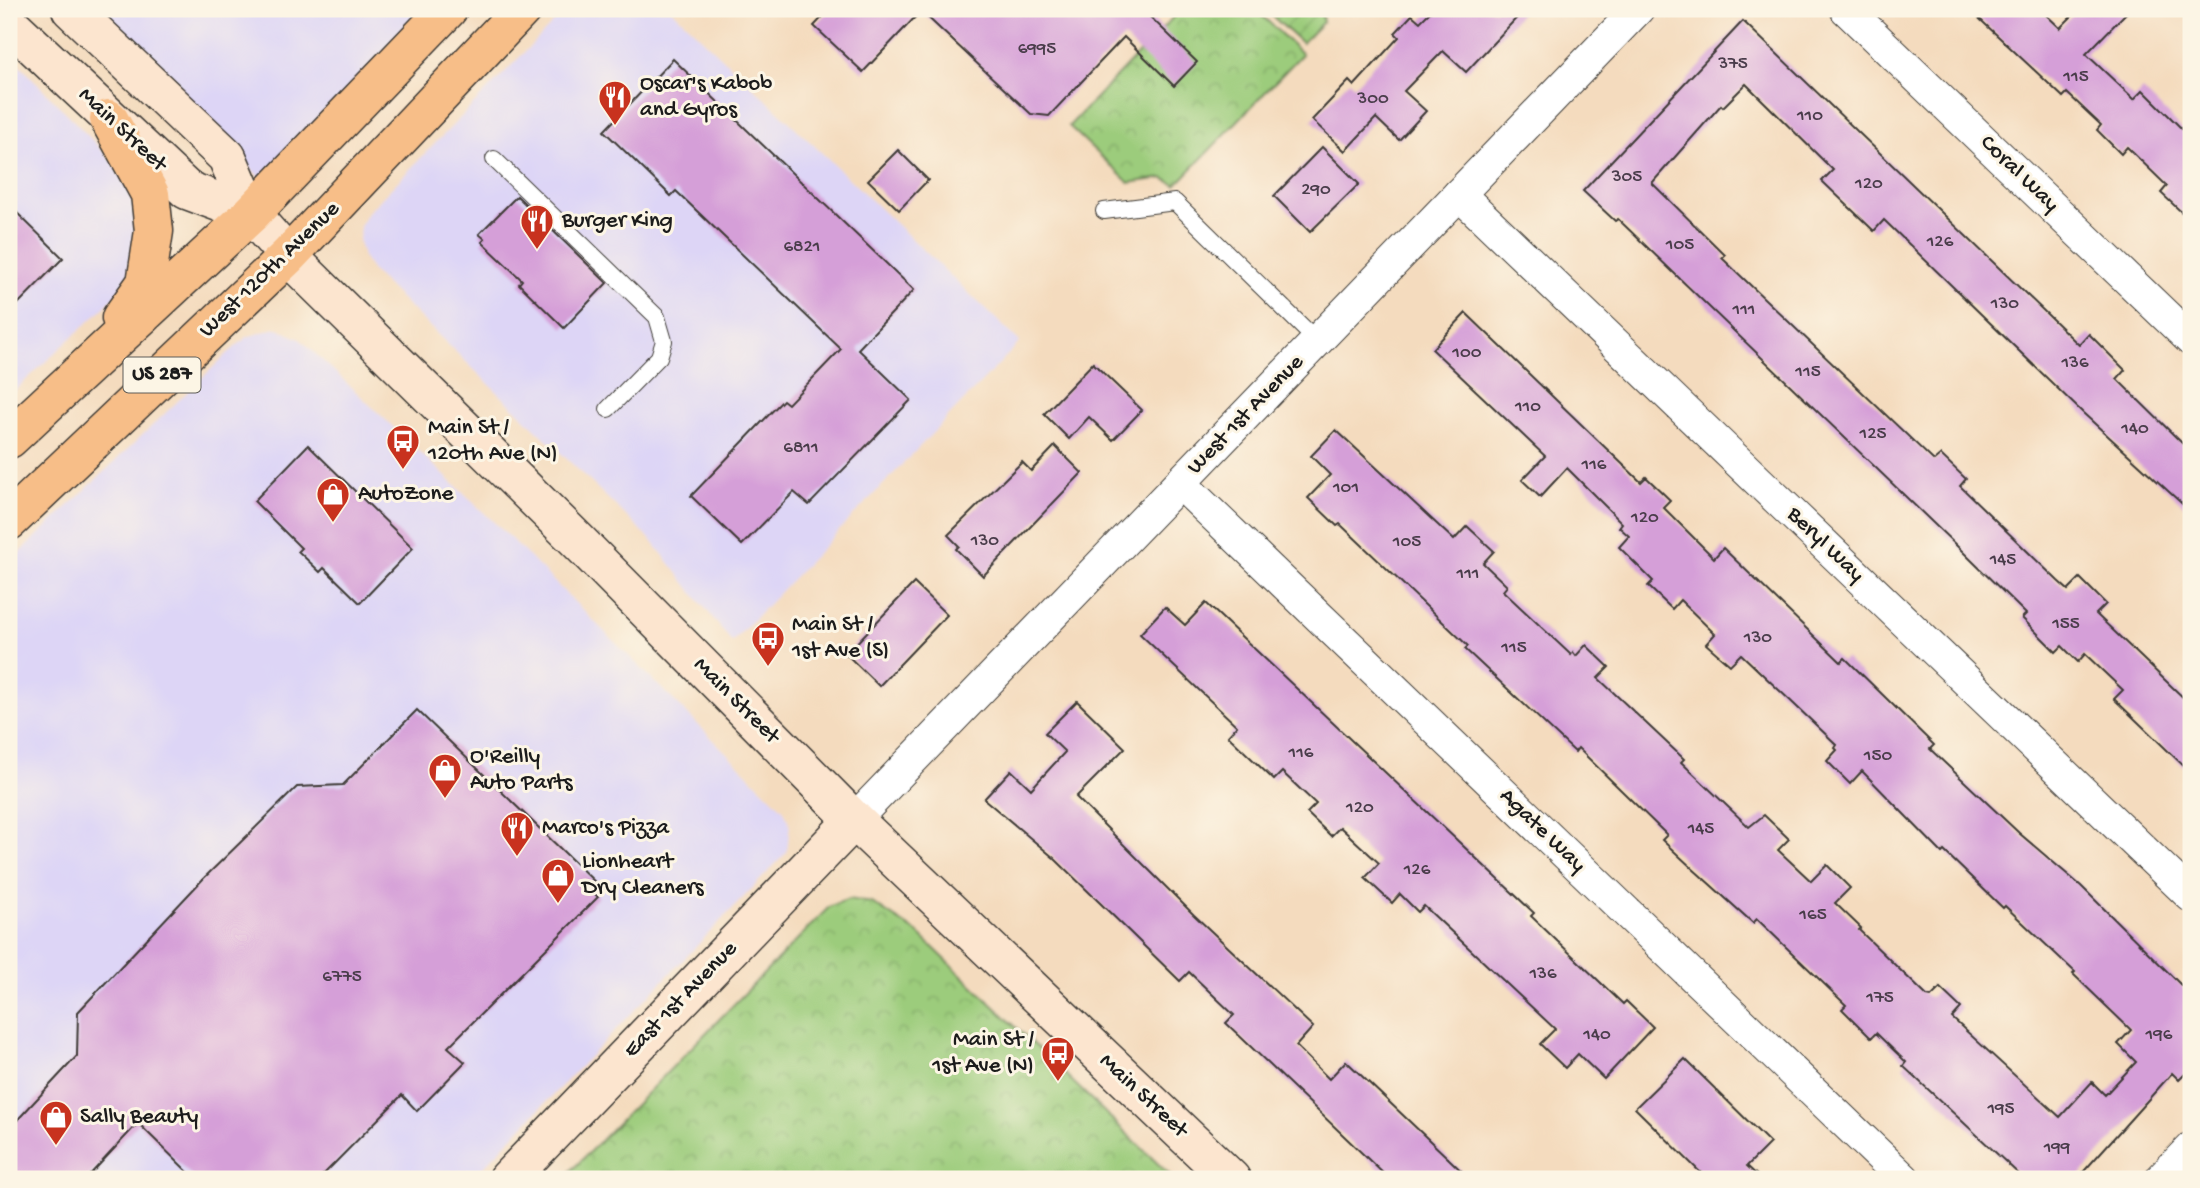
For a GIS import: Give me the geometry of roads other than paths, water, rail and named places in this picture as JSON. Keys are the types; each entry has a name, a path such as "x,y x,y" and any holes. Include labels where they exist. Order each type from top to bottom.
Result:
{"main road":[{"name":"Main Street","path":"71,9 227,157 251,214 288,256 578,541 854,820 1231,1179"},
{"name":"US 287","path":"9,439 251,214 448,9"},
{"name":"West 120th Avenue","path":"9,521 288,256 522,9"},
{"name":"Main Street","path":"9,23 187,190 251,214"},
{"path":"75,380 146,283 152,259 154,232 150,194 109,119"},
{"name":"East 1st Avenue","path":"508,1179 854,820"}],"street":[{"name":"West 1st Avenue","path":"854,820 1638,9"},
{"name":"Coral Way","path":"1846,9 2191,340"},
{"name":"Beryl Way","path":"1459,194 2191,896"},
{"name":"Agate Way","path":"1180,484 1904,1179"},
{"path":"2161,1179 2191,1148"}],"lane":[{"path":"494,159 657,317 664,341 659,357 608,410"},
{"path":"1104,211 1175,202 1317,341"}],"place":[{"name":"Oscar's Kabob and Gyros","path":"615,127"},
{"name":"Burger King","path":"537,251"},
{"name":"Main St / 120th Ave (N)","path":"403,471"},
{"name":"AutoZone","path":"333,524"},
{"name":"Main St / 1st Ave (S)","path":"768,668"},
{"name":"O'Reilly Auto Parts","path":"445,800"},
{"name":"Marco's Pizza","path":"517,858"},
{"name":"Lionheart Dry Cleaners","path":"558,905"},
{"name":"Main St / 1st Ave (N)","path":"1058,1083"},
{"name":"Sally Beauty","path":"56,1147"}]}
